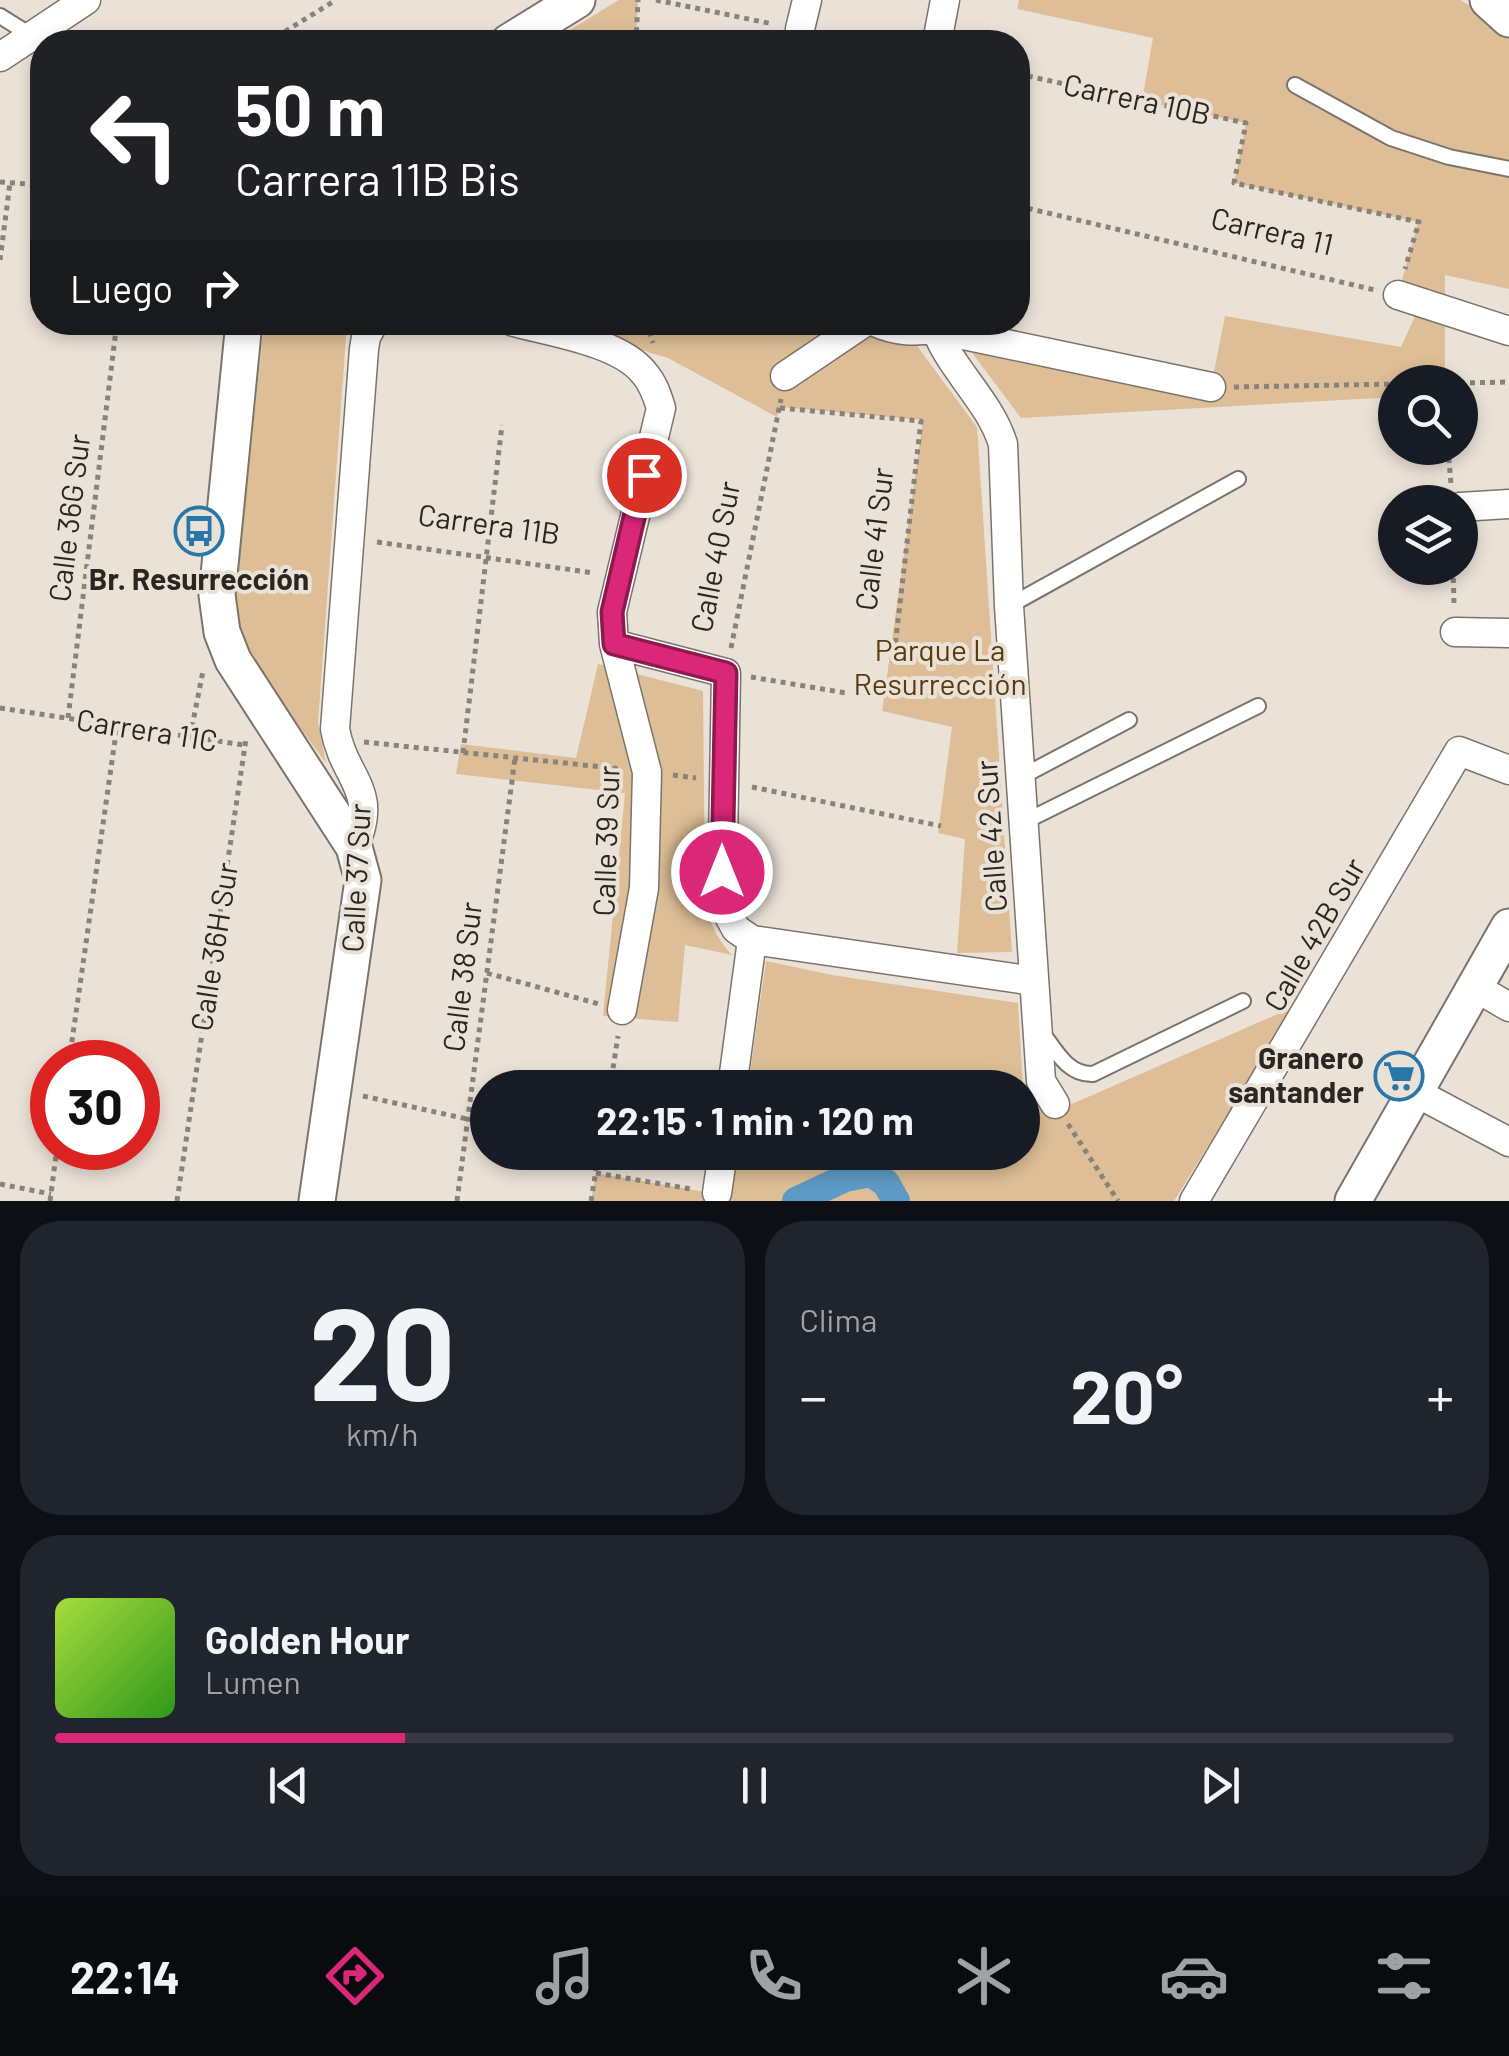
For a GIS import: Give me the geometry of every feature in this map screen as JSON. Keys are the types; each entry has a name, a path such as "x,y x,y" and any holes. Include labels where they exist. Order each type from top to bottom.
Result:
{"street":[{"path":"42,30 86,0"},
{"path":"528,30 577,0"},
{"path":"800,30 806,0"},
{"path":"939,30 945,0"},
{"path":"1488,0 1509,19"},
{"path":"0,57 30,38"},
{"path":"1398,296 1509,331"},
{"path":"243,335 217,594 222,632 226,648 354,846"},
{"name":"Calle 37 Sur","path":"317,1201 362,904 363,880 354,846 365,808 335,729 367,335"},
{"name":"Calle 39 Sur","path":"562,335 592,343 642,369 661,408 612,612 614,644 647,772 644,888 622,1010"},
{"path":"786,376 845,335"},
{"name":"Calle 42 Sur","path":"938,335 998,427 1003,444 1008,606 1034,981 1042,1081 1055,1104"},
{"path":"975,335 1211,387"},
{"path":"1478,499 1509,504"},
{"path":"1455,632 1509,633"},
{"path":"614,644 726,673"},
{"name":"Calle 40 Sur","path":"726,673 722,903 744,935 733,1070"},
{"name":"Calle 42B Sur","path":"1194,1201 1460,751 1509,770"},
{"path":"1362,1198 1415,1092 1509,927"},
{"path":"744,935 1034,981"},
{"path":"1475,987 1509,1007"},
{"path":"1415,1092 1509,1142"},
{"path":"717,1193 720,1170"}],"lane":[{"path":"0,16 30,36"},
{"path":"1295,85 1391,138 1449,157 1509,168"},
{"path":"1008,606 1238,479"},
{"path":"1023,822 1258,706"},
{"path":"1020,778 1130,720"},
{"path":"1038,1026 1068,1066 1082,1075 1093,1074 1243,1001"}],"path":[{"path":"287,30 336,0"},
{"path":"637,30 638,0"},
{"path":"656,0 800,30"},
{"name":"Carrera 10B","path":"1030,77 1246,123 1234,183 1418,222 1398,296"},
{"path":"0,182 30,184"},
{"path":"0,260 10,183"},
{"name":"Carrera 11","path":"1030,209 1398,296"},
{"name":"Calle 36G Sur","path":"68,718 115,335"},
{"name":"Calle 40 Sur","path":"726,673 786,376"},
{"path":"1478,383 1509,382"},
{"path":"1211,387 1378,384"},
{"name":"Calle 41 Sur","path":"779,408 922,421 893,664"},
{"path":"463,752 502,425"},
{"name":"Carrera 11B","path":"350,538 619,577"},
{"path":"1454,585 1455,632"},
{"path":"726,673 846,693"},
{"name":"Calle 36H Sur","path":"177,1201 254,692"},
{"name":"Carrera 11C","path":"0,708 293,753"},
{"path":"73,1040 117,726"},
{"name":"Calle 38 Sur","path":"457,1201 514,758"},
{"path":"486,973 622,1010 613,1070"},
{"path":"334,1090 467,1120"},
{"path":"1055,1104 1118,1201"},
{"path":"0,1184 50,1198 54,1170"},
{"path":"591,1201 596,1170"},
{"path":"596,1173 717,1193"}],"green space":[{"path":"619,0 638,0 637,30 570,30"},
{"path":"1019,0 1460,0 1489,17 1509,38 1509,289 1445,275 1445,365 1378,365 1378,398 1021,418 959,335 1211,386 1225,316 1401,347 1421,303 1398,295 1418,222 1234,183 1246,123 1142,101 1153,38 1017,9"},
{"path":"263,335 346,335 318,723 326,763 253,664 233,618"},
{"name":"Parque La Resurrección","path":"590,335 909,335 977,427 1012,952 957,953 965,839 938,833 952,727 882,711 923,420 780,407 777,417 668,358"},
{"path":"598,664 703,691 705,901 714,930 732,955 685,945 678,1022 603,1016 625,793 456,774 461,744 576,758"},
{"path":"766,961 1018,1003 1022,1070 750,1070"},
{"path":"1294,1007 1174,1201 591,1201 596,1173 729,1196 734,1170 1040,1170 1040,1105 1049,1114"}],"waterway":[{"path":"796,1201 845,1178 871,1173 886,1183 896,1201"}],"place":[{"name":"Br. Resurrección","path":"199,531"},
{"name":"Granero santander","path":"1399,1076"}],"route":[{"path":"644,475 612,612 614,644 726,673 722,872"}]}
